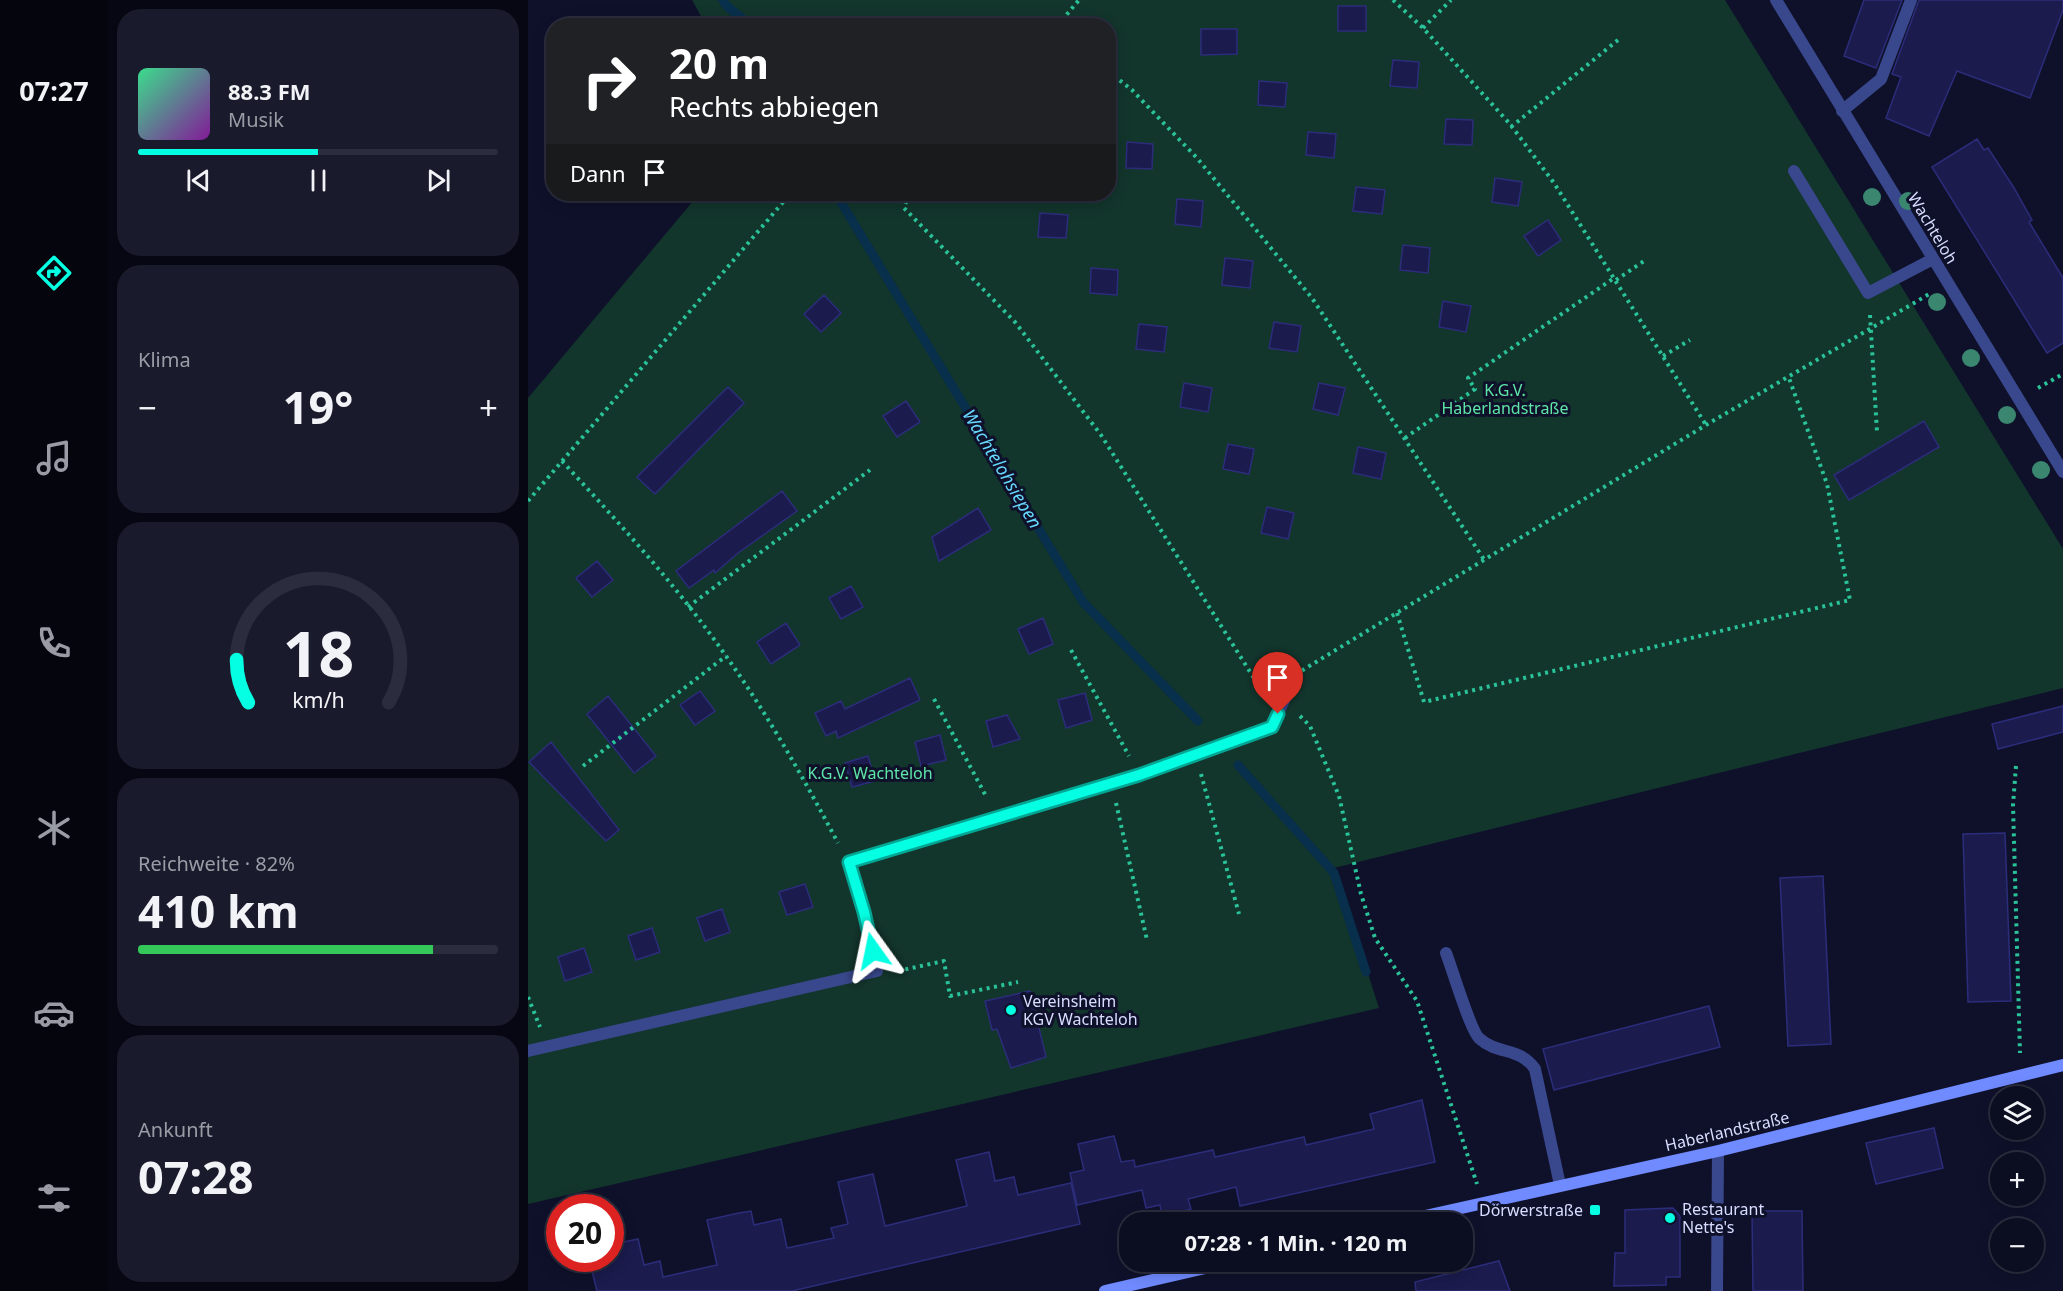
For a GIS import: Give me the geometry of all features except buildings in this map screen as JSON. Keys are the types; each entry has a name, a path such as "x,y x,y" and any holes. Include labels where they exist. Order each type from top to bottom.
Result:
{"street":[{"name":"Wachteloh","path":"1776,0 2063,472"},
{"path":"1842,111 1881,79 1911,0"},
{"path":"1794,171 1868,293 1933,259"},
{"path":"528,1051 877,971 864,912 849,862 1112,784 1196,756 1272,727 1284,700"},
{"path":"1446,953 1477,1038 1491,1047 1528,1059 1535,1069 1560,1185"},
{"name":"Haberlandstraße","path":"1442,1212 1718,1151 2063,1065"},
{"path":"1717,1291 1718,1151"},
{"path":"1105,1291 1188,1272"}],"path":[{"path":"1064,18 1079,0"},
{"path":"1393,0 1423,28 1511,127 1554,183 1706,425"},
{"path":"1423,28 1451,0"},
{"path":"1511,127 1618,40"},
{"path":"1116,77 1132,90 1189,150 1250,220 1312,298 1485,561"},
{"path":"528,501 784,201"},
{"path":"906,201 904,208 1015,322 1101,435 1257,683 1284,700 1310,726 1339,796 1361,894 1374,938 1417,1001 1482,1203"},
{"path":"1405,438 1475,389 1468,378 1644,261"},
{"path":"1284,700 1293,676 1706,425 1948,284"},
{"path":"1871,328 1877,432"},
{"path":"1663,356 1690,340"},
{"path":"2018,400 2063,374"},
{"path":"1398,614 1424,702 1850,600 1827,484 1789,378"},
{"path":"562,461 648,554 726,656 800,772 849,862"},
{"path":"688,607 870,470"},
{"path":"1071,650 1139,775"},
{"path":"583,766 726,656"},
{"path":"934,699 998,818"},
{"path":"1196,756 1239,914"},
{"path":"2016,766 2013,805 2021,1075"},
{"path":"1112,784 1147,940"},
{"path":"877,971 886,974 944,961 950,996 1018,982"},
{"path":"528,997 547,1046"}],"green space":[{"path":"692,0 1725,0 2063,549 2063,688 1334,868 1379,1008 571,1194 546,1194 546,1200 528,1204 528,398 693,201 1116,201 1116,18 702,18"}],"waterway":[{"name":"Wachtelohsiepen","path":"723,0 742,18"},
{"name":"Wachtelohsiepen","path":"840,201 1083,602 1198,721"},
{"name":"Wachtelohsiepen","path":"1238,765 1334,873 1366,972"}],"place":[{"name":"Vereinsheim KGV Wachteloh","path":"1011,1010"},
{"name":"Dörwerstraße","path":"1595,1210"},
{"name":"Restaurant Nette's","path":"1670,1218"}],"route":[{"path":"873,951 849,862 1089,791 1196,756 1272,727 1278,714"}],"park label":[{"name":"K.G.V. Haberlandstraße","path":"1505,399"},
{"name":"K.G.V. Wachteloh","path":"870,773"}]}
